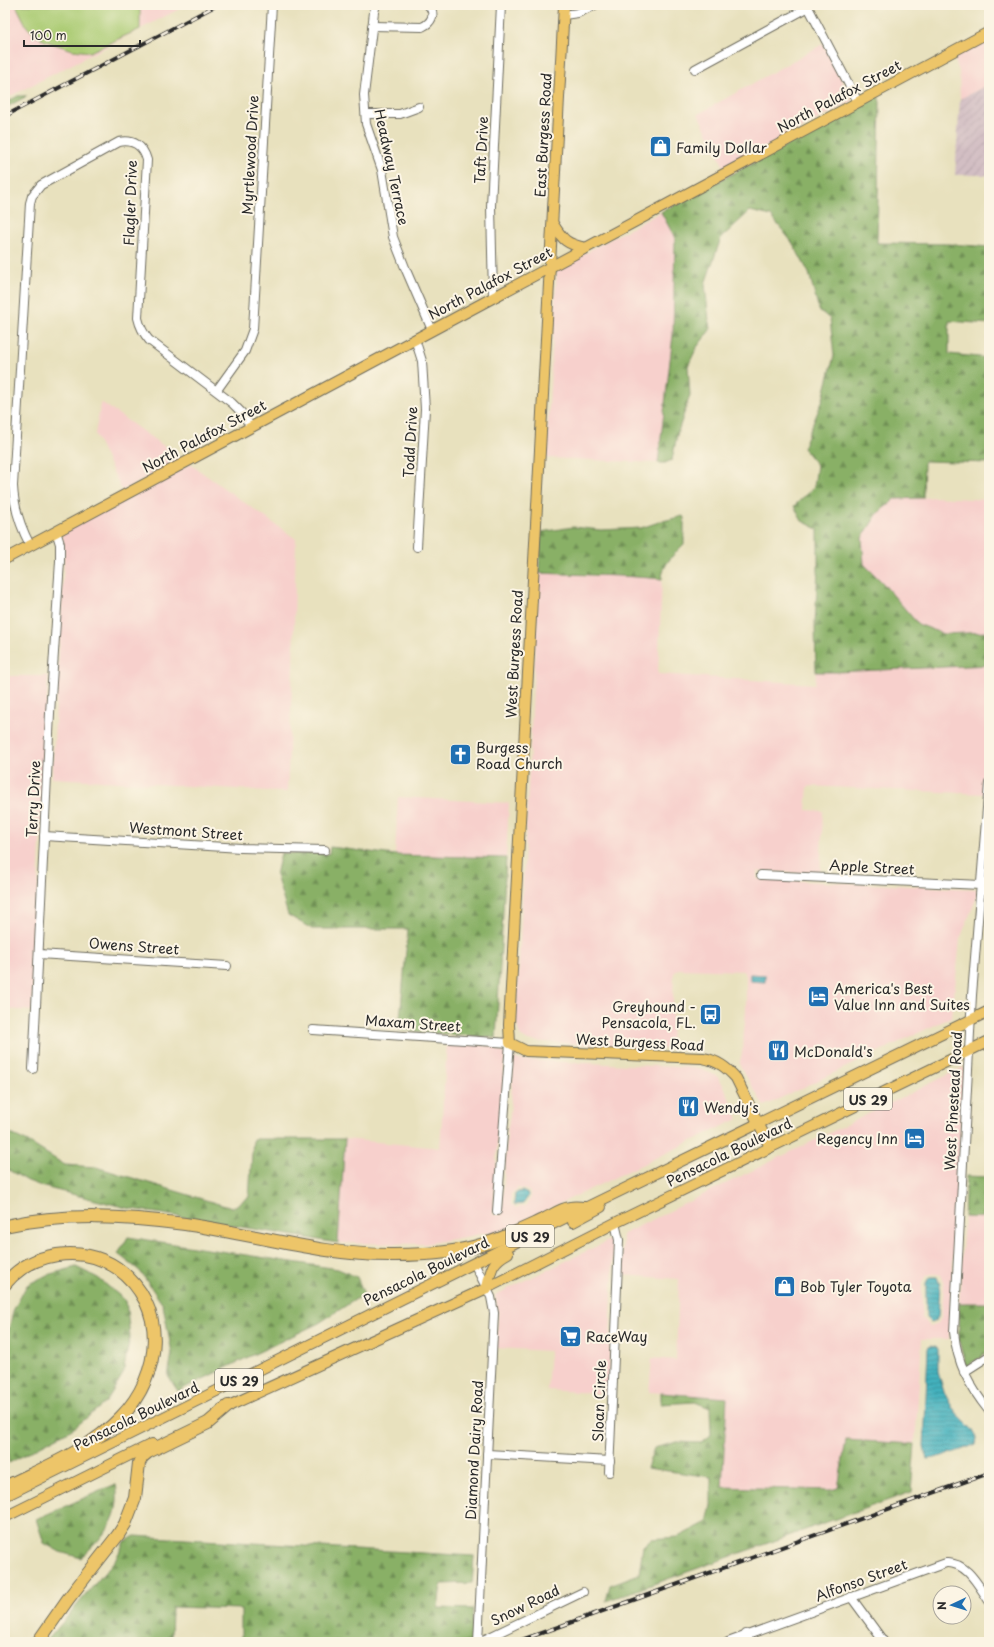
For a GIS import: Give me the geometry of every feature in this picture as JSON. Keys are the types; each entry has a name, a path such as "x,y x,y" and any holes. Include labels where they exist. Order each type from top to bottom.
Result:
{"highway":[{"path":"5,1226 50,1218 124,1218 186,1224 336,1252 406,1255 456,1250 483,1244 515,1232 569,1208 587,1211"},
{"path":"5,1284 19,1270 29,1264 52,1255 78,1254 104,1261 124,1273 142,1293 151,1315 154,1341 149,1368 144,1383 138,1395 120,1418 89,1445 5,1487"},
{"path":"38,1642 68,1599 125,1524 135,1498 139,1466 142,1457 148,1452 208,1423 228,1406"}],"main road":[{"name":"East Burgess Road","path":"551,266 564,10"},
{"name":"North Palafox Street","path":"5,559 989,32"},
{"path":"553,224 564,240 574,246 586,248"},
{"name":"West Burgess Road","path":"551,266 527,672 509,1025 510,1043 526,1050 703,1058 713,1060 729,1070 736,1078 770,1147"},
{"name":"Pensacola Boulevard","path":"5,1496 474,1263 587,1211 648,1177 989,1011"},
{"name":"Pensacola Boulevard","path":"5,1516 228,1406 487,1288 615,1223 989,1041"},
{"path":"487,1288 491,1268 498,1258 587,1211 596,1233"}],"street":[{"name":"Myrtlewood Drive","path":"217,390 248,345 253,329 272,5"},
{"name":"Headway Terrace","path":"376,5 364,95 366,124 382,170 393,237 432,330"},
{"path":"372,26 422,27 429,24 432,18 432,10 428,5"},
{"name":"Taft Drive","path":"493,297 491,221 501,5"},
{"path":"564,10 578,13 595,5"},
{"path":"695,69 808,6 858,102"},
{"path":"366,114 400,114 418,108"},
{"name":"Flagler Drive","path":"30,545 22,530 17,515 13,486 30,203 32,196 41,185 119,142 132,142 142,148 147,160 138,318 140,326 149,340 232,402 251,427"},
{"name":"Todd Drive","path":"415,339 422,361 425,409 417,547"},
{"name":"Terry Drive","path":"33,1069 50,706 60,561 60,544 56,531"},
{"name":"West Pinestead Road","path":"989,783 987,834 981,886 971,1020 954,1318 955,1342 964,1372 971,1387 989,1411"},
{"name":"Westmont Street","path":"44,836 241,848 325,850"},
{"name":"Apple Street","path":"761,875 981,886"},
{"name":"Owens Street","path":"39,954 227,966"},
{"name":"Maxam Street","path":"313,1030 510,1043"},
{"name":"West Burgess Road","path":"497,1211 510,1043"},
{"name":"Sloan Circle","path":"609,1472 619,1240 615,1223"},
{"name":"Diamond Dairy Road","path":"474,1263 491,1297 494,1313 478,1642"},
{"path":"964,1372 989,1356"},
{"name":"Sloan Circle","path":"487,1454 610,1461"},
{"name":"Alfonso Street","path":"728,1642 746,1634 946,1563 953,1563 964,1568 989,1601"},
{"name":"Snow Road","path":"478,1642 583,1592"},
{"path":"851,1597 884,1642"},
{"path":"746,1634 750,1642"}],"shaded area":[{"path":"5,5 187,5 5,99"},
{"path":"989,37 989,84 960,99 959,71 953,56"},
{"path":"823,44 852,101 725,169 698,114"},
{"path":"989,84 989,175 955,175 960,99"},
{"path":"661,212 675,238 673,335 658,463 546,458 557,268"},
{"path":"101,402 182,459 122,491 95,434"},
{"path":"190,464 296,539 293,667 287,792 52,778 64,561 64,544 61,533"},
{"path":"936,497 989,500 989,632 944,634 918,624 881,581 864,564 862,538 878,513 895,499"},
{"path":"539,573 594,576 616,575 662,579 658,674 815,684 816,672 989,665 989,711 984,794 808,786 806,810 823,811 820,874 757,871 757,879 977,889 976,899 960,939 952,1017 764,1106 739,1064 742,1054 746,1011 746,975 743,971 678,969 674,973 671,1049 528,1041 520,1036 516,1021"},
{"path":"5,676 48,676 32,1011 5,1009"},
{"path":"398,797 509,803 506,858 395,855"},
{"path":"447,1043 496,1046 497,1049 505,1054 501,1115 498,1131 493,1215 502,1215 507,1132 510,1115 514,1058 519,1060 697,1068 717,1076 724,1086 738,1119 504,1230 425,1244 338,1243 345,1139 440,1148","holes":["518,1188 529,1191 531,1197 526,1206 516,1208 511,1204 511,1194"]},
{"path":"964,1067 949,1339 922,1339 915,1444 846,1441 839,1488 830,1490 722,1487 727,1398 649,1392 652,1358 676,1360 679,1279 622,1275 623,1234","holes":["937,1274 940,1275 944,1285 941,1318 938,1323 930,1326 922,1318 922,1283 926,1276"]},
{"path":"964,1217 989,1218 989,1303 959,1303"},
{"path":"614,1238 608,1394 547,1390 550,1351 496,1348 498,1313 495,1295"}],"green space":[{"path":"16,5 140,5 140,29 90,52 73,50 45,41 35,35 27,27"},
{"path":"18,96 27,96 5,108 5,103"},
{"path":"878,96 880,102 877,243 950,244 989,247 989,324 949,321 949,354 989,358 989,463 924,461 923,498 895,499 878,513 862,538 864,564 881,581 918,624 944,634 989,632 989,665 816,672 815,623 818,569 818,529 802,521 794,506 814,487 817,465 803,448 823,399 834,356 830,319 819,310 809,273 792,242 771,216 750,211 721,238 705,284 710,330 697,347 688,366 690,395 677,435 672,460 665,463 658,463 673,335 675,238 661,212"},
{"path":"683,516 684,544 666,564 662,579 539,573 541,532 573,527 601,530 641,528"},
{"path":"330,847 395,855 506,858 496,1038 399,1030 408,929 312,929 288,915 276,875 281,853 329,854"},
{"path":"5,1131 28,1142 65,1165 96,1167 232,1208 249,1197 253,1139 345,1139 338,1243 127,1208 44,1187 28,1181 5,1168"},
{"path":"966,1176 989,1177 989,1218 964,1217"},
{"path":"128,1237 338,1269 357,1277 364,1294 319,1323 178,1391 168,1376 172,1353 163,1305 140,1271 118,1254"},
{"path":"76,1267 98,1278 126,1301 130,1336 123,1374 106,1402 74,1428 9,1463 5,1435 5,1343 14,1309 27,1285 47,1275"},
{"path":"959,1303 989,1303 989,1351 966,1367 959,1341"},
{"path":"661,1393 727,1398 722,1487 830,1490 838,1488 846,1440 915,1444 911,1492 606,1601 610,1585 639,1574 643,1546 651,1539 678,1537 707,1522 711,1505 711,1477 647,1468 654,1448 677,1442 701,1443 711,1435 710,1408 695,1402 661,1404"},
{"path":"116,1484 117,1496 114,1517 104,1534 81,1558 60,1552 44,1543 36,1519"},
{"path":"135,1536 474,1556 472,1583 441,1584 438,1608 473,1609 471,1642 241,1642 241,1609 172,1607 171,1642 46,1642 116,1559 124,1542"}],"water":[{"path":"750,974 765,975 765,982 750,981"},
{"path":"522,1191 528,1194 528,1197 523,1204 515,1205 515,1194"},
{"path":"931,1277 937,1277 940,1285 938,1317 936,1320 930,1322 926,1318 926,1283"},
{"path":"930,1346 938,1349 938,1371 944,1392 952,1407 972,1429 977,1438 976,1444 959,1451 927,1459 924,1447 928,1348"}],"railway":[{"path":"5,116 217,5"},
{"path":"516,1642 989,1473"}],"place":[{"name":"Family Dollar","path":"660,147"},
{"name":"Burgess Road Church","path":"460,755"},
{"name":"America's Best Value Inn and Suites","path":"819,996"},
{"name":"Greyhound - Pensacola, FL.","path":"711,1014"},
{"name":"McDonald's","path":"779,1051"},
{"name":"Wendy's","path":"688,1107"},
{"name":"Regency Inn","path":"914,1138"},
{"name":"Bob Tyler Toyota","path":"785,1286"},
{"name":"RaceWay","path":"571,1336"}]}
